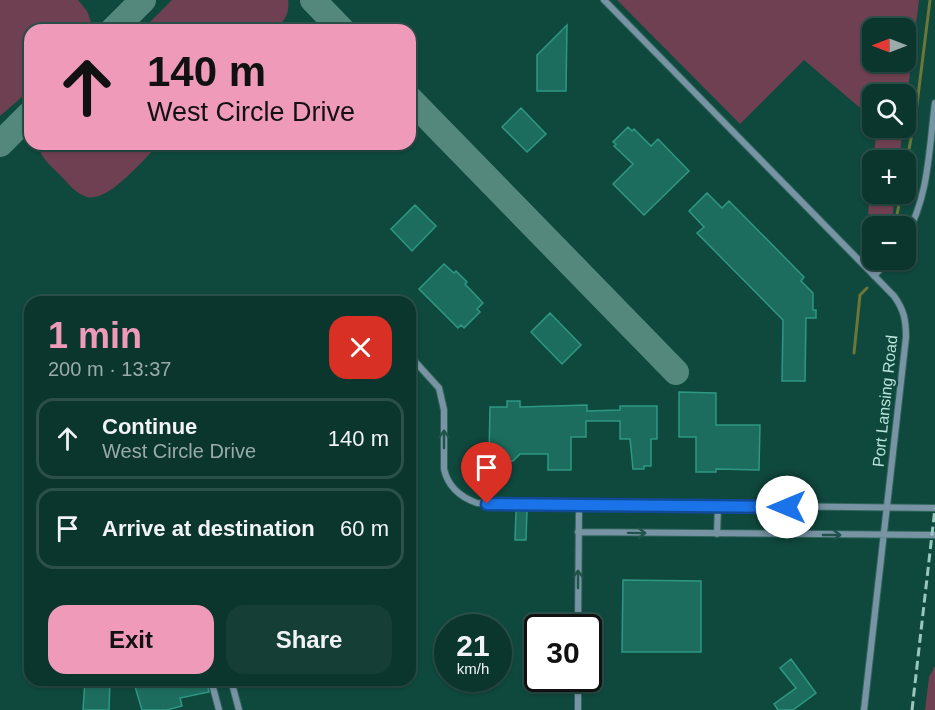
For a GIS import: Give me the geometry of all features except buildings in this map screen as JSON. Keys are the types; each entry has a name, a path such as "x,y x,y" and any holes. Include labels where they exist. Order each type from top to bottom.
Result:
{"street":[{"name":"Port Lansing Road","path":"604,0 894,296 903,309 906,319 906,337 864,710"},
{"path":"916,220 923,196 935,103"},
{"path":"874,276 879,270"},
{"path":"416,363 439,388 444,410 444,469 446,477 458,494 466,499 487,504 935,508"},
{"path":"578,614 579,505"},
{"path":"717,534 718,506"},
{"path":"578,532 935,536"},
{"path":"213,686 219,710"},
{"path":"233,686 239,710"},
{"path":"578,692 578,710"}],"shaded area":[{"path":"0,0 78,0 87,11 90,24 24,24 24,95 0,116"},
{"path":"172,0 288,0 286,17 280,24 148,24"},
{"path":"617,0 919,0 916,24 916,18 862,18 862,72 910,72 909,84 862,84 862,110 804,60 740,124"},
{"path":"876,138 902,138 900,150 874,150"},
{"path":"40,150 153,150 115,187 96,197 87,197 73,189"},
{"path":"869,204 894,204 892,216 868,214"},
{"path":"935,666 935,710 925,710 929,677"}],"waterway":[{"path":"909,150 930,0"},
{"path":"897,216 899,204"},
{"path":"854,353 860,295 867,288"}],"taxiway":[{"path":"119,24 143,0"},
{"path":"313,0 336,24"},
{"path":"416,105 676,372"},
{"path":"0,144 24,120"}],"railway":[{"path":"912,710 935,508"}],"route":[{"path":"487,504 787,507"}]}
